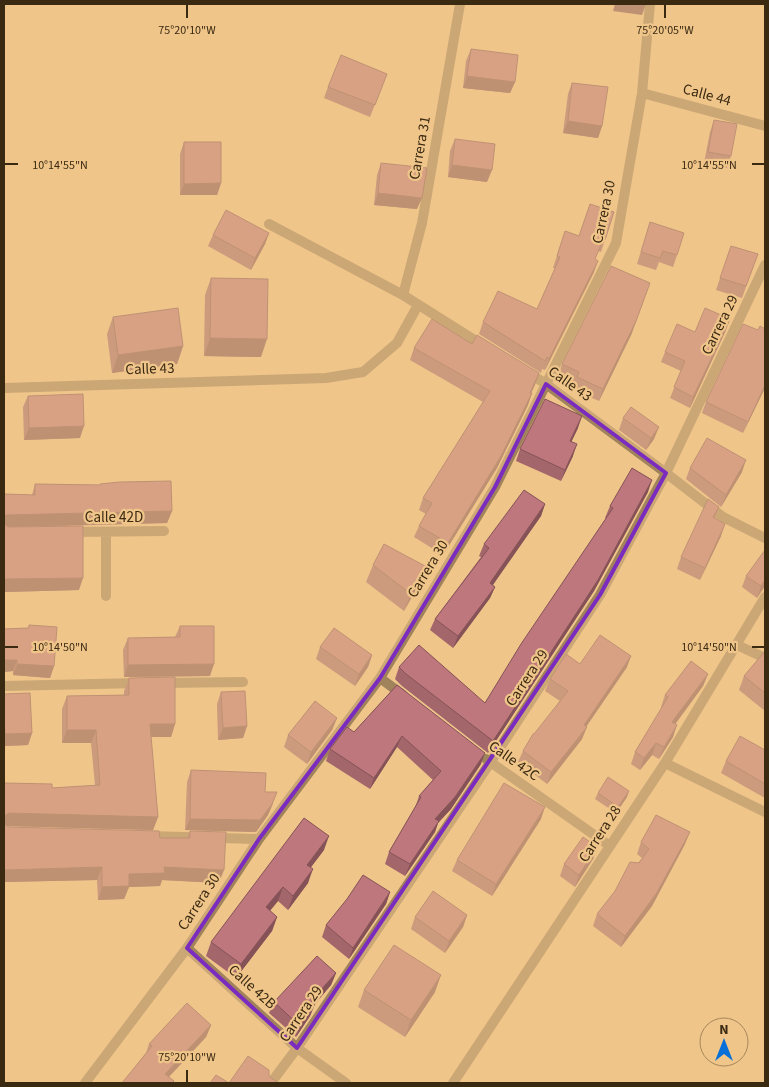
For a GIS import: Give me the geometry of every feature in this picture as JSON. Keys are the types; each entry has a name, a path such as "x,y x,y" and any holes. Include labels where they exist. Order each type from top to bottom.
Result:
{"street":[{"name":"Carrera 31","path":"403,295 422,223 460,4"},
{"name":"Carrera 30","path":"85,1083 187,948 259,839 380,678 494,487 616,243 642,93 650,4"},
{"name":"Calle 44","path":"642,93 765,126"},
{"path":"269,224 403,295 490,349"},
{"name":"Carrera 29","path":"271,1083 297,1048 490,762 600,595 666,473 765,265"},
{"name":"Calle 43","path":"4,388 326,378 363,372 397,343 418,305"},
{"name":"Calle 43","path":"522,369 546,384 724,518 765,538"},
{"name":"Calle 42D","path":"60,532 164,531"},
{"path":"106,532 106,596"},
{"name":"Carrera 28","path":"453,1083 665,762 765,597"},
{"path":"736,645 765,658"},
{"path":"380,678 412,702"},
{"path":"4,686 242,682"},
{"name":"Calle 42C","path":"474,750 610,846"},
{"path":"665,762 765,812"},
{"path":"141,836 259,839"},
{"name":"Calle 42B","path":"187,948 297,1048 346,1083"}],"highlighted area":[{"path":"546,384 666,473 600,595 297,1048 187,948 259,839 380,678 495,487"}],"building":[{"path":"471,49 518,55 515,82 467,76"},
{"path":"341,55 387,74 375,105 328,87"},
{"path":"572,83 608,87 602,126 568,121"},
{"path":"714,120 737,124 731,156 708,152"},
{"path":"455,139 495,144 492,170 452,165"},
{"path":"184,142 221,142 221,183 184,184"},
{"path":"381,163 427,168 422,198 378,193"},
{"path":"590,204 614,212 605,240 603,240 595,259 598,261 549,359 547,357 545,361 483,322 498,291 537,309 560,257 557,256 565,231 579,236"},
{"path":"226,210 269,233 255,258 213,235"},
{"path":"650,222 684,233 677,255 663,251 660,258 641,252"},
{"path":"731,246 758,254 746,286 720,278"},
{"path":"611,266 650,283 636,321 603,389 577,377 579,372 562,364"},
{"path":"211,278 268,279 267,339 210,338"},
{"path":"178,308 183,346 118,355 113,317"},
{"path":"705,308 730,319 693,397 674,387 685,361 665,352 677,324 695,332"},
{"path":"432,319 472,344 477,335 539,373 530,393 532,393 501,456 448,543 419,526 432,503 423,498 490,391 414,348"},
{"path":"743,324 758,330 760,326 765,329 765,385 748,422 706,402"},
{"path":"83,394 84,426 29,428 28,396"},
{"path":"545,399 582,416 570,441 577,444 565,470 520,449"},
{"path":"631,407 659,427 651,438 623,418"},
{"path":"707,438 746,460 726,495 690,468"},
{"path":"632,468 652,480 598,580 493,741 399,667 419,645 485,703 521,644 613,508 610,506"},
{"path":"171,481 172,511 4,516 4,494 35,495 35,484 100,485 120,482"},
{"path":"524,490 545,504 490,583 495,587 458,636 435,619 489,548 484,544"},
{"path":"708,499 719,507 713,517 725,524 705,568 681,557"},
{"path":"4,524 8,527 83,526 83,578 4,579"},
{"path":"384,544 425,566 411,594 373,565"},
{"path":"765,550 765,580 761,586 746,576"},
{"path":"29,625 57,627 54,666 17,664 17,660 4,660 4,629 29,628"},
{"path":"180,626 214,626 214,664 128,665 128,638 180,637"},
{"path":"334,628 372,655 359,674 320,647"},
{"path":"600,635 631,656 584,725 587,727 551,772 523,751 533,734 568,691 550,679 566,654 580,664"},
{"path":"765,651 765,693 744,676"},
{"path":"691,661 708,674 672,722 677,725 664,747 656,743 644,758 635,752 668,697 665,695"},
{"path":"175,677 175,724 150,724 158,817 9,813 4,816 4,783 52,784 52,788 100,785 96,730 67,730 67,696 129,695 129,678"},
{"path":"397,685 485,753 455,797 435,819 439,821 410,864 389,852 421,797 419,796 441,771 402,736 374,778 330,749 347,727 354,732"},
{"path":"245,691 247,726 223,728 221,692"},
{"path":"30,693 32,733 5,734 4,694"},
{"path":"315,701 337,718 311,752 288,735"},
{"path":"740,736 765,750 765,784 726,761"},
{"path":"191,770 266,773 265,792 277,792 272,804 260,820 190,819"},
{"path":"608,777 629,791 618,807 598,793"},
{"path":"504,783 545,807 496,884 457,860"},
{"path":"656,815 690,832 656,894 625,936 597,914 615,891 630,862 639,863 649,849 641,842"},
{"path":"304,818 329,836 307,865 313,869 293,896 283,887 266,907 277,917 241,964 211,942"},
{"path":"4,824 9,827 159,831 160,838 190,838 190,831 226,832 224,870 164,867 165,873 129,874 129,886 102,887 102,867 4,870"},
{"path":"583,837 597,847 579,875 564,864"},
{"path":"363,875 390,892 353,948 326,925"},
{"path":"433,891 467,915 449,941 415,917"},
{"path":"394,945 441,975 411,1020 364,990"},
{"path":"317,956 336,973 311,1001 315,1004 300,1026 274,1002"},
{"path":"187,1003 211,1025 165,1074 174,1081 172,1083 122,1083 152,1046 149,1044"},
{"path":"248,1056 269,1070 269,1076 278,1083 229,1083"},
{"path":"216,1075 229,1083 210,1083"}]}
